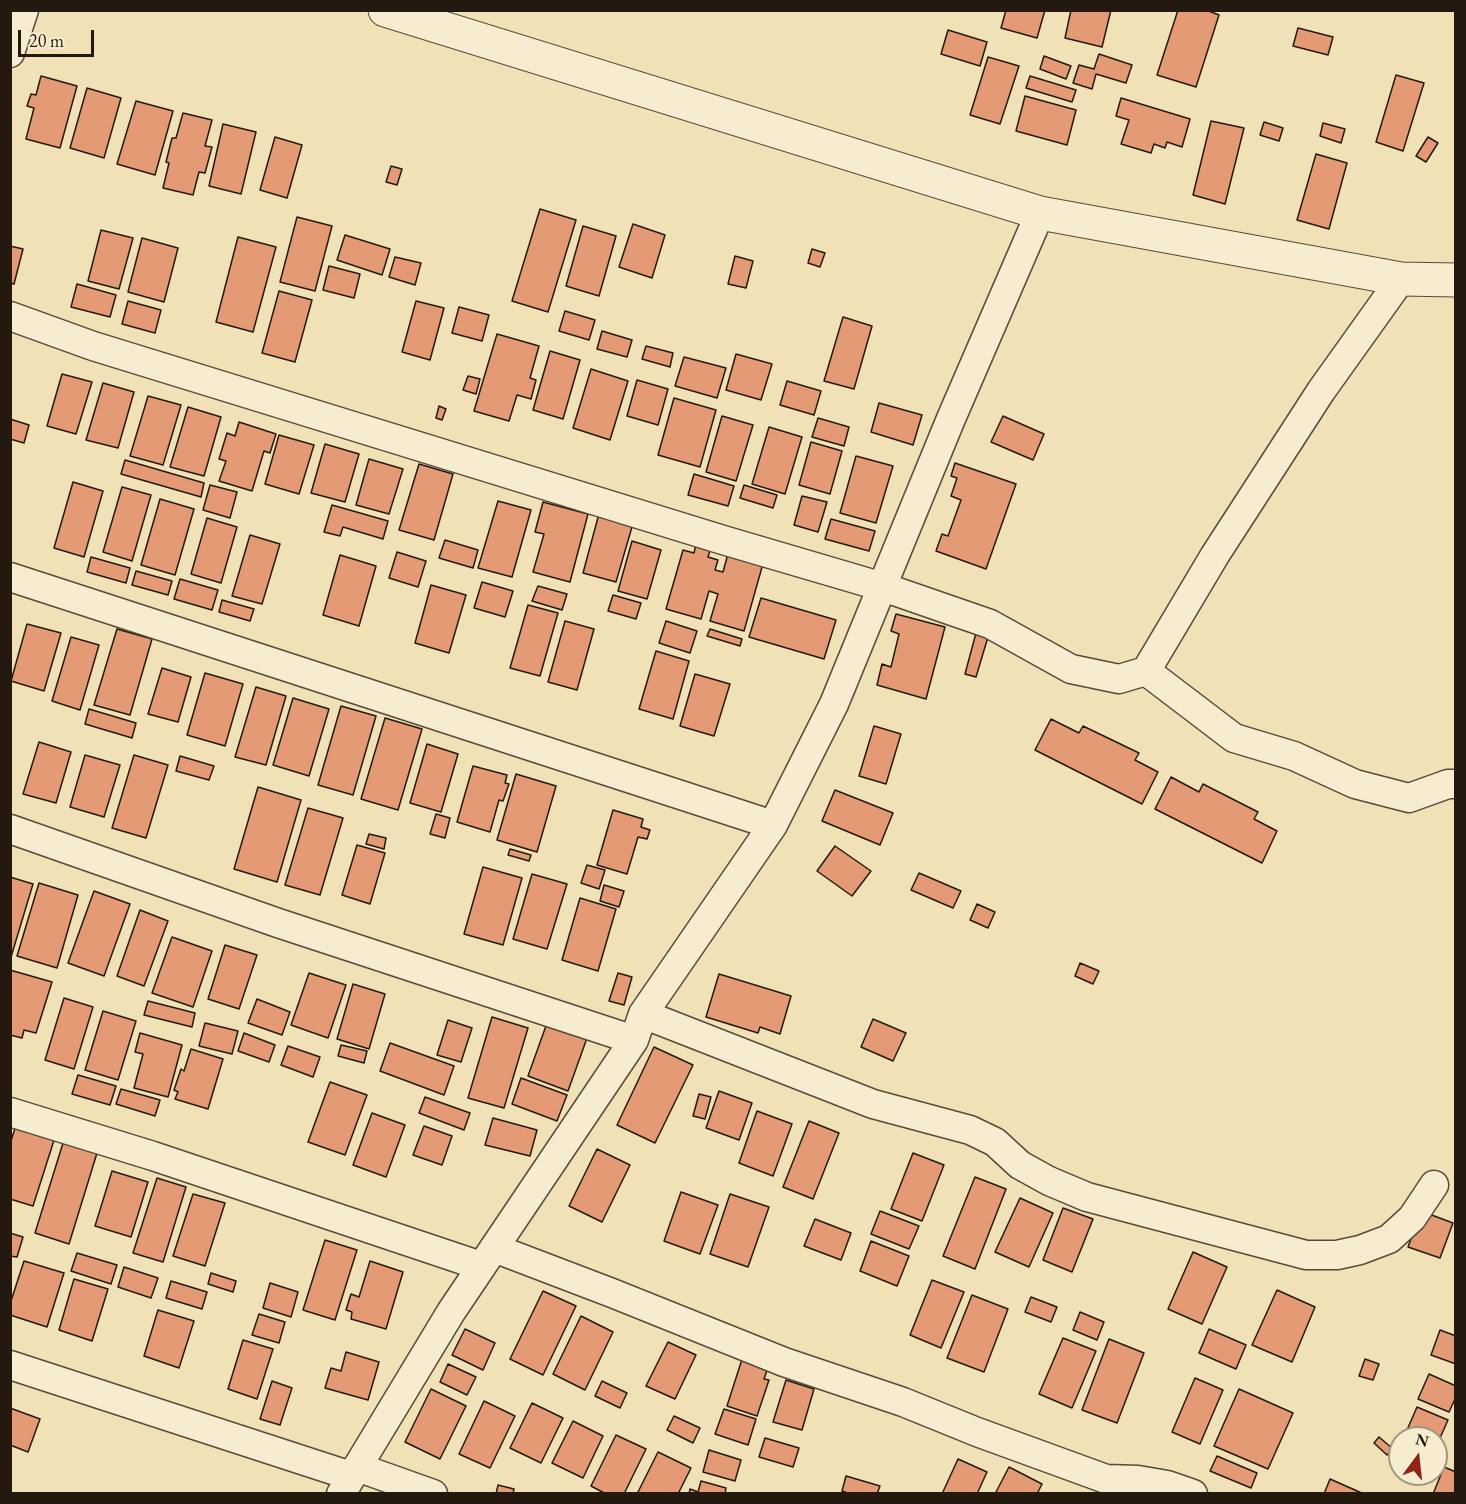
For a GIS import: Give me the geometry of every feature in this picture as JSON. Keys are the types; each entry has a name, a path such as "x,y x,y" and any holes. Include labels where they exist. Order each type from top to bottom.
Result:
{"street":[{"path":"10,53 24,10"},
{"path":"386,10 1040,213 1401,279 1455,280"},
{"path":"350,1479 445,1322 634,1040 643,1014 773,825 834,704 884,587 929,470 1040,213"},
{"path":"10,316 93,346 723,540 884,587 990,624 1071,669 1119,678 1146,671 1221,546 1321,391 1401,279"},
{"path":"10,577 773,825"},
{"path":"1146,671 1234,738 1294,756 1355,784 1409,798 1448,784 1455,784"},
{"path":"10,829 278,923 634,1040"},
{"path":"643,1014 873,1104 970,1130 995,1142 1020,1165 1049,1181 1087,1197 1306,1255 1337,1256 1389,1239 1412,1218 1434,1185"},
{"path":"10,1112 612,1293 784,1362 903,1402 1106,1479 1167,1485 1193,1494"},
{"path":"10,1365 350,1479 433,1494"}],"building":[{"path":"1006,10 1045,10 1037,38 1001,28"},
{"path":"1071,10 1111,10 1102,47 1065,38"},
{"path":"1178,10 1206,10 1219,15 1196,87 1157,75"},
{"path":"1298,28 1333,37 1328,55 1293,46"},
{"path":"948,30 987,42 980,66 941,54"},
{"path":"1099,54 1132,65 1126,83 1096,74 1092,89 1073,83 1079,65 1094,69"},
{"path":"1044,56 1071,66 1066,79 1040,69"},
{"path":"988,57 1019,66 1000,124 970,115"},
{"path":"1396,75 1424,83 1403,151 1376,142"},
{"path":"41,76 77,86 60,148 26,139 34,108 27,106 31,94 36,95"},
{"path":"1030,76 1076,90 1072,102 1026,88"},
{"path":"87,88 121,98 104,158 70,148"},
{"path":"1025,96 1076,110 1067,145 1016,131"},
{"path":"1121,98 1190,119 1182,147 1167,142 1165,148 1154,144 1151,153 1121,144 1129,120 1116,116"},
{"path":"136,101 173,111 155,175 117,164"},
{"path":"183,113 212,120 205,146 212,147 205,173 199,172 193,195 163,188 172,138 176,138"},
{"path":"1211,121 1244,128 1225,204 1193,195"},
{"path":"1264,122 1283,128 1279,141 1260,135"},
{"path":"1323,123 1345,129 1341,143 1320,136"},
{"path":"223,124 256,132 241,194 209,186"},
{"path":"275,137 302,145 287,198 260,190"},
{"path":"1428,137 1438,143 1426,162 1416,156"},
{"path":"1316,154 1347,163 1329,229 1297,220"},
{"path":"391,166 402,169 397,185 386,182"},
{"path":"540,209 576,220 548,312 512,301"},
{"path":"297,217 332,226 315,291 280,282"},
{"path":"633,224 665,235 652,278 619,267"},
{"path":"583,226 616,236 599,296 566,286"},
{"path":"101,230 133,238 119,289 88,281"},
{"path":"345,235 390,249 382,275 337,260"},
{"path":"238,237 276,247 253,332 216,322"},
{"path":"142,238 178,248 164,302 128,292"},
{"path":"10,246 23,249 14,284 10,283"},
{"path":"812,249 825,253 820,267 808,263"},
{"path":"735,256 753,261 746,288 728,284"},
{"path":"395,257 421,263 415,285 389,277"},
{"path":"329,266 360,274 354,298 323,290"},
{"path":"77,284 116,295 110,317 71,307"},
{"path":"279,291 312,300 295,362 262,353"},
{"path":"128,301 161,310 155,333 122,324"},
{"path":"416,301 444,308 430,360 402,352"},
{"path":"459,307 489,315 482,341 452,333"},
{"path":"565,311 595,320 589,340 559,331"},
{"path":"843,317 872,326 854,389 824,381"},
{"path":"602,331 632,340 627,357 597,349"},
{"path":"497,334 539,346 530,378 536,380 531,399 517,395 509,421 474,411"},
{"path":"646,346 673,353 670,367 642,359"},
{"path":"550,351 580,360 563,419 533,410"},
{"path":"736,354 772,364 761,400 726,390"},
{"path":"684,357 726,368 717,398 675,386"},
{"path":"591,369 628,381 610,440 573,428"},
{"path":"62,374 92,382 76,434 47,426"},
{"path":"468,376 480,379 476,394 463,390"},
{"path":"637,380 668,389 658,425 627,416"},
{"path":"787,381 821,391 814,415 780,405"},
{"path":"103,383 134,392 118,448 86,440"},
{"path":"148,396 181,405 163,465 130,456"},
{"path":"674,398 716,410 700,467 658,455"},
{"path":"879,403 922,415 913,445 871,432"},
{"path":"439,406 446,409 442,420 436,418"},
{"path":"188,407 221,417 204,476 170,467"},
{"path":"722,416 753,425 736,481 706,472"},
{"path":"1003,416 1044,434 1033,460 991,442"},
{"path":"818,418 849,427 844,446 812,437"},
{"path":"10,419 29,425 24,443 10,439"},
{"path":"239,422 276,434 270,453 264,451 252,491 219,481 226,461 219,459 227,433 235,436"},
{"path":"769,427 802,437 785,494 752,484"},
{"path":"279,435 314,445 299,494 265,484"},
{"path":"811,442 842,451 830,494 799,485"},
{"path":"325,444 359,454 345,502 311,493"},
{"path":"856,456 893,466 876,523 840,513"},
{"path":"369,459 403,469 389,514 356,505"},
{"path":"125,460 204,483 201,497 121,474"},
{"path":"955,463 1016,484 986,569 936,551 942,534 948,536 961,500 951,496 957,478 951,476"},
{"path":"419,464 453,474 434,540 399,530"},
{"path":"694,474 734,486 728,506 688,495"},
{"path":"73,482 103,491 84,557 54,548"},
{"path":"210,485 237,492 230,518 203,510"},
{"path":"744,485 777,495 773,508 740,498"},
{"path":"122,487 151,495 132,561 103,552"},
{"path":"802,496 827,502 818,532 794,525"},
{"path":"160,499 194,509 175,575 141,565"},
{"path":"498,501 531,510 512,577 478,568"},
{"path":"543,502 588,514 570,582 533,572 544,534 535,532"},
{"path":"332,505 388,521 383,539 343,527 340,536 324,532"},
{"path":"600,510 634,520 616,582 583,573"},
{"path":"207,518 237,527 221,583 191,574"},
{"path":"831,519 875,531 869,551 825,539"},
{"path":"250,535 280,544 262,604 232,596"},
{"path":"445,540 478,550 473,568 439,558"},
{"path":"632,541 661,550 647,599 618,591"},
{"path":"696,544 711,547 708,557 718,560 715,570 723,572 729,550 764,560 744,631 710,621 718,594 709,591 701,619 666,609 683,550 694,553"},
{"path":"397,552 426,561 418,587 389,578"},
{"path":"340,555 376,566 359,626 323,615"},
{"path":"91,557 130,568 126,583 87,572"},
{"path":"136,571 172,581 168,595 132,585"},
{"path":"180,579 218,590 212,610 174,599"},
{"path":"482,582 513,591 505,617 474,608"},
{"path":"431,585 466,595 449,653 415,643"},
{"path":"538,586 567,594 562,610 532,601"},
{"path":"613,595 641,603 636,619 608,611"},
{"path":"761,598 836,620 824,659 749,637"},
{"path":"222,600 254,609 250,621 219,612"},
{"path":"528,605 558,613 540,676 510,668"},
{"path":"896,614 945,627 926,699 877,685 882,664 891,667 899,634 891,631"},
{"path":"565,621 594,629 577,690 548,682"},
{"path":"666,621 697,631 690,653 659,643"},
{"path":"27,624 61,633 44,691 11,681"},
{"path":"117,629 152,639 130,715 94,705"},
{"path":"710,629 742,639 740,646 707,636"},
{"path":"976,633 988,637 976,677 965,674"},
{"path":"71,637 99,645 80,710 52,701"},
{"path":"656,651 689,661 673,719 639,709"},
{"path":"162,668 191,677 178,722 148,714"},
{"path":"205,673 243,684 225,746 187,735"},
{"path":"695,674 730,684 714,736 680,726"},
{"path":"256,687 286,696 266,765 235,757"},
{"path":"293,698 329,709 309,776 273,765"},
{"path":"341,706 376,716 353,795 318,785"},
{"path":"89,709 136,723 132,738 85,724"},
{"path":"385,718 422,729 398,810 361,799"},
{"path":"1051,719 1079,733 1083,726 1139,753 1135,760 1158,772 1142,804 1035,750"},
{"path":"874,726 901,734 886,784 859,776"},
{"path":"39,742 71,752 56,803 23,794"},
{"path":"427,744 458,754 441,812 410,803"},
{"path":"85,755 120,765 104,817 70,807"},
{"path":"134,755 168,765 146,838 112,828"},
{"path":"180,756 214,766 209,780 176,771"},
{"path":"473,766 507,775 505,783 509,784 503,801 499,800 490,832 457,822"},
{"path":"516,774 556,786 537,852 497,840"},
{"path":"1171,777 1199,792 1203,784 1258,812 1254,819 1277,831 1262,863 1155,809"},
{"path":"258,787 301,800 277,882 234,869"},
{"path":"835,790 893,813 880,845 822,821"},
{"path":"308,808 343,818 320,895 285,885"},
{"path":"613,810 643,819 641,827 650,830 647,839 638,837 627,874 597,865"},
{"path":"436,814 450,818 445,838 430,834"},
{"path":"369,834 386,838 384,849 366,844"},
{"path":"357,845 385,853 370,904 342,895"},
{"path":"835,846 871,871 852,896 817,871"},
{"path":"510,849 531,855 529,861 508,855"},
{"path":"587,865 605,870 599,889 581,883"},
{"path":"483,867 522,878 503,945 464,934"},
{"path":"919,873 961,891 953,908 911,890"},
{"path":"532,874 567,884 547,949 513,939"},
{"path":"10,877 33,884 11,957 10,957"},
{"path":"39,883 78,895 57,968 17,956"},
{"path":"604,885 624,891 619,907 600,901"},
{"path":"94,891 130,904 104,976 68,963"},
{"path":"580,898 616,909 598,971 562,960"},
{"path":"977,904 995,912 988,928 970,920"},
{"path":"140,910 168,921 144,986 117,976"},
{"path":"172,937 212,951 193,1007 152,993"},
{"path":"225,945 257,955 239,1009 208,999"},
{"path":"1080,963 1099,971 1093,984 1075,976"},
{"path":"10,970 52,982 36,1033 24,1030 22,1038 10,1035"},
{"path":"309,973 346,985 328,1038 291,1025"},
{"path":"618,973 632,977 624,1005 609,1001"},
{"path":"719,974 791,996 780,1034 760,1027 758,1033 706,1017"},
{"path":"353,984 385,994 369,1049 337,1039"},
{"path":"64,998 93,1007 74,1069 45,1060"},
{"path":"257,999 290,1012 282,1035 248,1023"},
{"path":"148,1001 195,1013 192,1027 144,1015"},
{"path":"103,1011 136,1021 118,1080 85,1070"},
{"path":"492,1017 528,1028 504,1108 468,1098"},
{"path":"873,1019 906,1033 893,1061 861,1047"},
{"path":"448,1020 472,1028 461,1062 437,1055"},
{"path":"205,1023 238,1031 232,1054 199,1046"},
{"path":"547,1023 587,1038 568,1091 528,1076"},
{"path":"140,1033 182,1045 168,1097 134,1088 143,1054 135,1052"},
{"path":"244,1033 275,1045 269,1062 238,1051"},
{"path":"390,1043 454,1066 444,1095 380,1071"},
{"path":"341,1045 367,1051 364,1063 338,1056"},
{"path":"288,1046 320,1057 313,1077 281,1065"},
{"path":"654,1047 693,1065 655,1143 617,1125"},
{"path":"191,1049 223,1059 208,1109 175,1099 178,1092 174,1090 181,1069 184,1071"},
{"path":"78,1075 116,1086 110,1105 72,1094"},
{"path":"521,1078 567,1095 557,1121 512,1104"},
{"path":"330,1082 367,1095 345,1155 308,1142"},
{"path":"121,1089 160,1100 155,1116 116,1104"},
{"path":"719,1091 752,1103 739,1140 706,1128"},
{"path":"699,1094 711,1097 705,1119 693,1116"},
{"path":"425,1097 470,1113 464,1130 419,1113"},
{"path":"757,1111 792,1124 773,1176 739,1163"},
{"path":"372,1113 405,1125 386,1177 353,1165"},
{"path":"493,1118 537,1130 530,1156 485,1145"},
{"path":"809,1121 839,1133 813,1199 783,1187"},
{"path":"17,1122 56,1134 33,1206 10,1199 10,1144"},
{"path":"424,1126 452,1136 442,1165 413,1155"},
{"path":"63,1143 97,1153 69,1244 35,1233"},
{"path":"597,1149 630,1165 602,1222 569,1206"},
{"path":"913,1153 944,1165 922,1221 891,1209"},
{"path":"112,1171 148,1182 131,1237 95,1226"},
{"path":"975,1177 1006,1189 975,1269 943,1256"},
{"path":"157,1178 186,1187 163,1262 133,1253"},
{"path":"681,1192 718,1205 700,1254 664,1241"},
{"path":"193,1194 225,1203 205,1266 173,1256"},
{"path":"730,1194 769,1207 748,1267 710,1254"},
{"path":"1020,1198 1053,1213 1029,1267 995,1252"},
{"path":"1063,1208 1093,1219 1072,1272 1043,1260"},
{"path":"880,1211 919,1226 909,1249 871,1234"},
{"path":"1421,1211 1453,1223 1440,1258 1408,1247"},
{"path":"815,1219 851,1233 841,1260 804,1246"},
{"path":"10,1233 23,1237 17,1257 10,1256"},
{"path":"325,1240 357,1250 335,1320 303,1310"},
{"path":"871,1241 909,1256 897,1286 860,1271"},
{"path":"1193,1252 1227,1267 1202,1324 1168,1309"},
{"path":"77,1253 117,1265 111,1284 71,1271"},
{"path":"24,1261 64,1273 47,1327 10,1315 10,1304"},
{"path":"370,1261 403,1272 386,1329 351,1319 352,1312 346,1310 351,1294 359,1297"},
{"path":"124,1267 158,1278 151,1298 118,1287"},
{"path":"211,1273 236,1281 233,1292 208,1284"},
{"path":"74,1279 108,1289 92,1341 59,1330"},
{"path":"932,1280 964,1292 941,1348 910,1335"},
{"path":"171,1281 207,1292 202,1309 166,1298"},
{"path":"270,1283 298,1292 291,1317 263,1308"},
{"path":"1277,1290 1315,1307 1292,1362 1252,1345"},
{"path":"543,1291 576,1306 543,1375 510,1359"},
{"path":"972,1295 1008,1309 984,1372 947,1358"},
{"path":"1031,1297 1057,1307 1051,1322 1025,1312"},
{"path":"158,1310 194,1321 179,1368 144,1356"},
{"path":"1080,1312 1104,1322 1097,1340 1073,1330"},
{"path":"259,1314 285,1322 279,1343 252,1335"},
{"path":"581,1316 613,1332 585,1390 553,1374"},
{"path":"465,1329 495,1343 483,1370 452,1355"},
{"path":"1209,1329 1246,1345 1236,1369 1199,1353"},
{"path":"1440,1330 1456,1336 1456,1364 1431,1355"},
{"path":"1063,1338 1096,1351 1072,1408 1039,1394"},
{"path":"1109,1339 1144,1353 1117,1423 1082,1410"},
{"path":"243,1340 273,1349 257,1399 228,1389"},
{"path":"668,1342 696,1355 675,1399 646,1386"},
{"path":"346,1352 379,1362 368,1400 325,1388 331,1368 341,1371"},
{"path":"744,1353 770,1362 764,1379 769,1380 757,1416 727,1406"},
{"path":"1365,1359 1379,1364 1373,1380 1359,1376"},
{"path":"448,1364 476,1377 467,1395 440,1382"},
{"path":"1429,1374 1456,1386 1456,1397 1449,1412 1418,1399"},
{"path":"1195,1378 1223,1390 1200,1444 1172,1432"},
{"path":"786,1380 814,1389 802,1430 773,1422"},
{"path":"272,1381 292,1388 280,1425 260,1419"},
{"path":"602,1381 627,1393 620,1408 595,1396"},
{"path":"431,1389 466,1406 440,1459 405,1442"},
{"path":"1239,1389 1293,1413 1268,1469 1214,1446"},
{"path":"484,1401 515,1416 490,1468 459,1454"},
{"path":"532,1403 563,1418 541,1463 510,1448"},
{"path":"1417,1407 1448,1420 1445,1426 1409,1426"},
{"path":"10,1408 40,1419 28,1452 10,1445"},
{"path":"724,1409 756,1419 748,1445 715,1434"},
{"path":"674,1416 700,1428 693,1443 667,1430"},
{"path":"573,1421 603,1436 583,1478 552,1463"},
{"path":"616,1435 646,1449 624,1494 606,1494 591,1486"},
{"path":"1379,1437 1388,1445 1388,1454 1387,1455 1374,1443"},
{"path":"765,1438 799,1448 793,1467 759,1457"},
{"path":"709,1450 741,1460 735,1481 703,1472"},
{"path":"658,1452 691,1468 678,1494 637,1494"},
{"path":"1217,1456 1257,1473 1251,1488 1210,1471"},
{"path":"958,1459 987,1472 977,1494 942,1494"},
{"path":"1009,1467 1042,1484 1037,1494 995,1494"},
{"path":"1448,1469 1456,1472 1456,1494 1433,1494 1436,1486 1448,1486"},
{"path":"846,1476 880,1486 877,1494 850,1494 842,1491"},
{"path":"1330,1479 1364,1494 1324,1494"},
{"path":"701,1481 726,1488 725,1494 689,1494 690,1489 698,1492"},
{"path":"498,1485 514,1489 513,1494 496,1494"}]}
